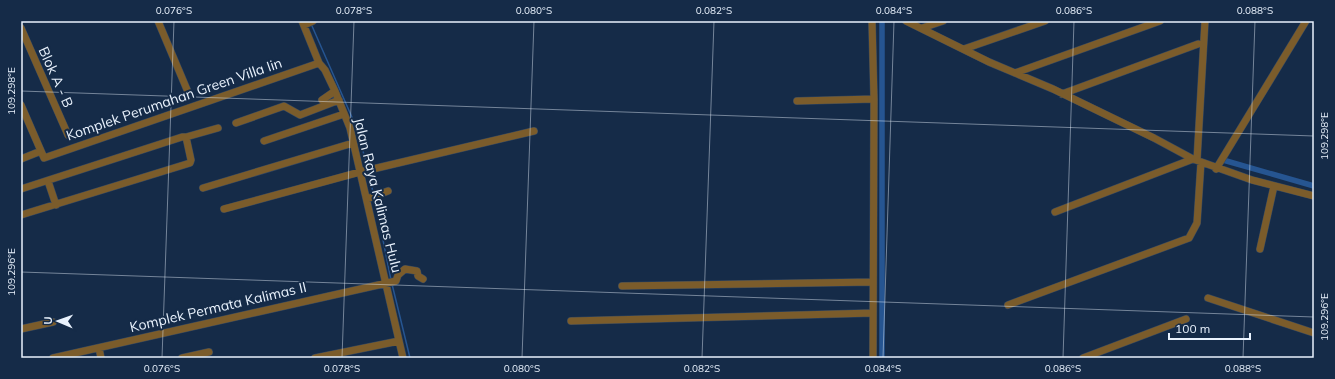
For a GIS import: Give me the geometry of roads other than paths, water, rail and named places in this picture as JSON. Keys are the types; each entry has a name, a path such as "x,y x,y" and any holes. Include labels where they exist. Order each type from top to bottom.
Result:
{"street":[{"path":"158,21 188,92"},
{"path":"303,23 313,21"},
{"path":"872,21 874,99 873,358"},
{"path":"906,21 964,50 1062,94 1197,160 1219,164 1274,186 1314,196"},
{"path":"922,28 943,21"},
{"path":"964,50 1045,21"},
{"path":"1015,73 1160,21"},
{"path":"1008,305 1189,238 1197,223 1197,160 1205,21"},
{"path":"1219,164 1306,21"},
{"name":"Jalan Raya Kalimas Hulu","path":"303,23 319,63 325,70 339,100 354,143 360,172 390,282 403,358"},
{"name":"Blok A - B","path":"21,28 68,135"},
{"path":"1062,94 1198,44"},
{"name":"Komplek Perumahan Green Villa Iin","path":"41,151 44,158 319,63"},
{"path":"322,100 335,91"},
{"path":"797,101 874,99"},
{"path":"236,123 281,107 287,107 300,115 339,100"},
{"path":"21,105 41,151 21,159"},
{"path":"264,141 344,114"},
{"path":"21,189 182,137 186,138 218,128"},
{"path":"224,209 360,172 534,131"},
{"path":"21,215 190,164 191,160 186,138"},
{"path":"203,188 354,143"},
{"path":"1055,212 1197,160"},
{"path":"48,181 56,204"},
{"path":"1260,249 1274,186"},
{"path":"367,199 388,191"},
{"path":"390,282 405,269 417,271 418,276 423,279"},
{"name":"Komplek Permata Kalimas II","path":"53,358 390,282"},
{"path":"622,286 873,282"},
{"path":"1208,298 1314,333"},
{"path":"571,321 873,314"},
{"path":"1083,358 1186,319"},
{"path":"21,329 53,322"},
{"path":"315,358 399,341"},
{"path":"99,348 101,358"},
{"path":"182,358 209,352"}],"waterway":[{"path":"882,21 882,358"},
{"path":"312,26 358,131"},
{"path":"360,140 367,166"},
{"path":"1223,160 1314,186"},
{"path":"369,175 373,192"},
{"path":"375,200 391,280"},
{"path":"392,284 410,358"}]}
